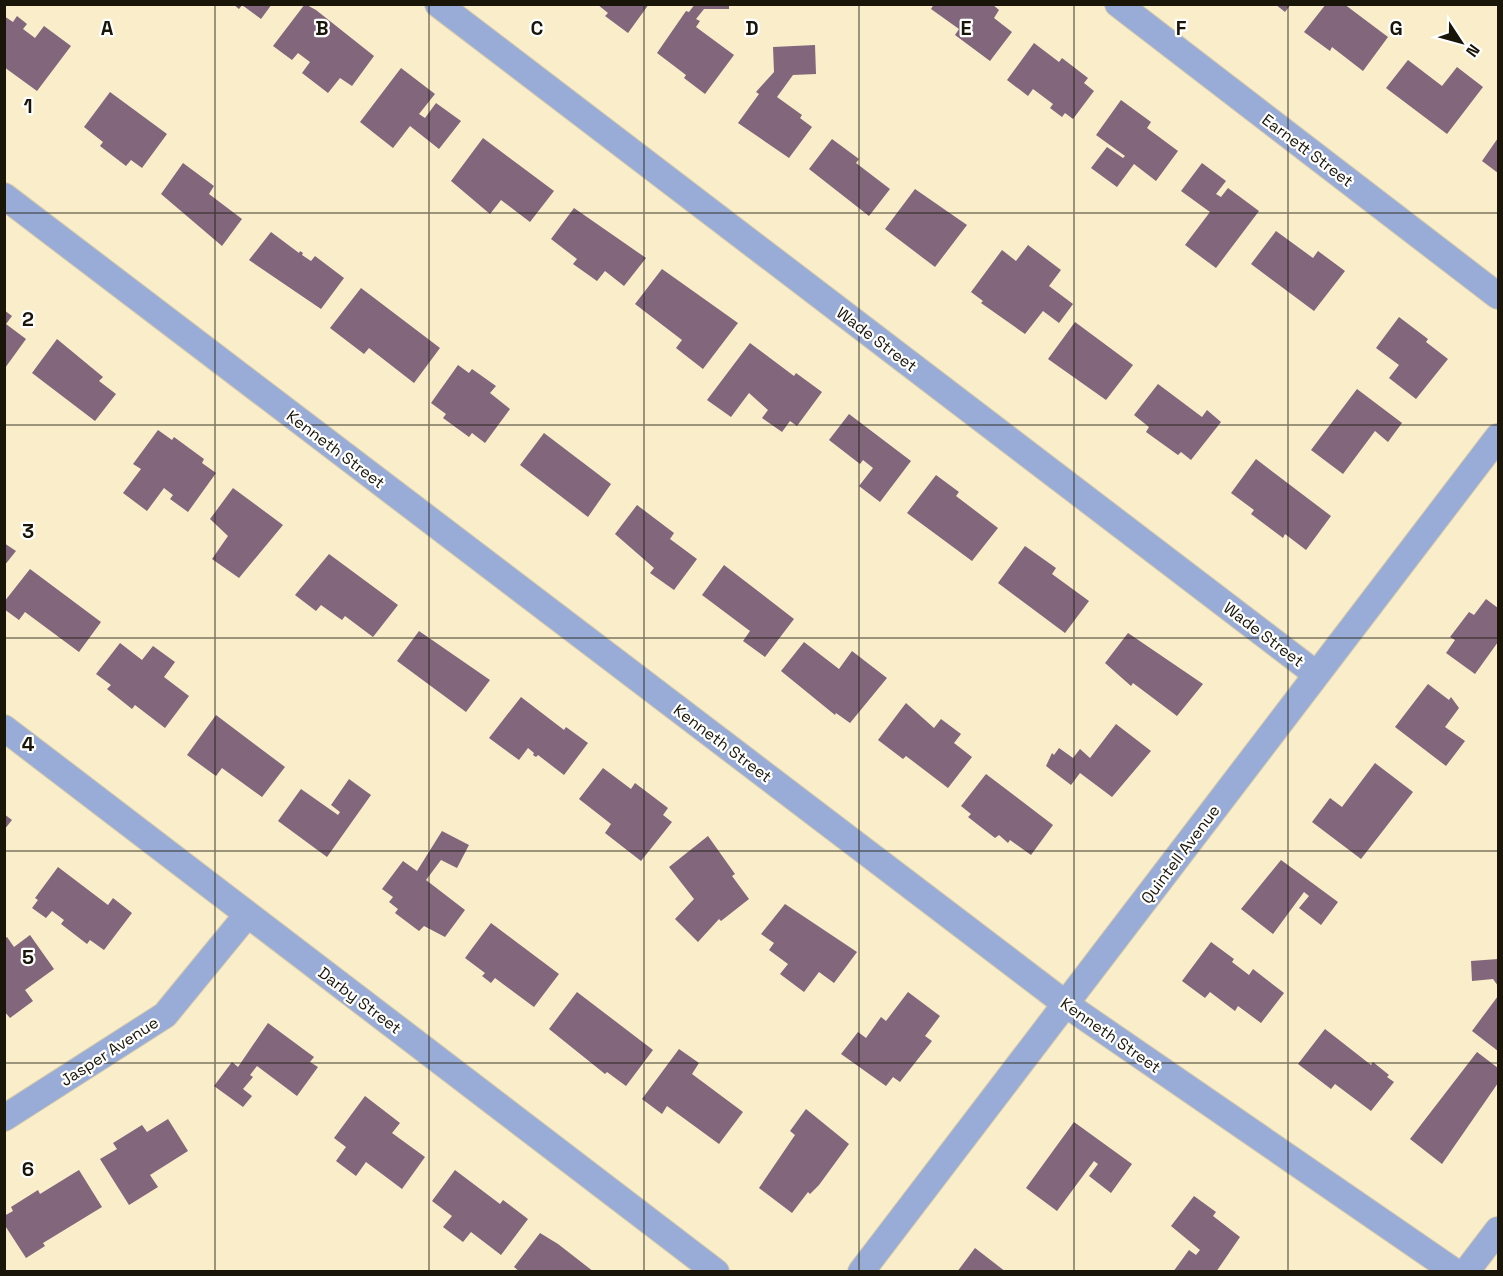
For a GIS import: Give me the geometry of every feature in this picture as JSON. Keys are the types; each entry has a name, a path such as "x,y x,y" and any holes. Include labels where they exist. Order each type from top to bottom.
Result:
{"street":[{"name":"Wade Street","path":"438,4 1316,674"},
{"name":"Earnett Street","path":"1118,4 1498,296"},
{"name":"Kenneth Street","path":"4,196 1067,1005 1455,1272"},
{"name":"Quintell Avenue","path":"861,1272 1067,1005 1498,437"},
{"name":"Darby Street","path":"4,728 716,1272"},
{"name":"Jasper Avenue","path":"4,1118 165,1015 248,915"},
{"path":"1467,1272 1498,1230"}],"building":[{"path":"233,4 272,4 261,19 242,5 239,9"},
{"path":"305,4 316,10 374,56 352,86 340,78 328,93 302,73 310,62 298,53 292,60 273,46"},
{"path":"597,4 649,4 628,33 605,16 608,13"},
{"path":"695,4 729,4 729,9 704,9 696,19 700,21 696,27 734,55 705,94 684,78 686,75 657,53 686,11 689,12"},
{"path":"934,4 992,4 999,10 994,18 1012,32 990,61 955,35 959,29 931,9"},
{"path":"1275,4 1291,4 1285,12"},
{"path":"1326,4 1344,4 1388,37 1363,71 1332,47 1330,51 1304,32"},
{"path":"4,16 13,22 17,16 27,24 23,29 35,38 44,26 71,46 37,91 4,67"},
{"path":"1034,43 1059,62 1062,58 1088,78 1084,83 1094,91 1073,119 1065,113 1062,117 1050,108 1053,104 1033,89 1028,96 1007,80"},
{"path":"815,45 816,74 793,75 777,97 802,115 800,118 812,127 789,158 738,123 759,94 756,92 774,72 773,47"},
{"path":"1408,60 1442,86 1457,67 1483,87 1447,134 1386,88"},
{"path":"401,68 435,94 419,114 425,118 436,103 461,121 439,149 410,126 393,148 360,122"},
{"path":"110,92 167,134 142,168 131,160 126,166 100,146 103,142 84,127"},
{"path":"1121,100 1151,122 1147,128 1178,151 1156,181 1134,164 1117,187 1091,168 1107,147 1123,158 1125,156 1096,135"},
{"path":"483,138 554,191 530,222 501,200 490,214 451,181"},
{"path":"1498,138 1498,173 1482,161"},
{"path":"832,139 859,159 856,163 890,189 869,216 809,169"},
{"path":"183,163 214,186 209,194 242,219 222,246 161,194"},
{"path":"1202,163 1226,181 1216,194 1221,197 1228,188 1259,211 1216,268 1185,245 1210,212 1181,191"},
{"path":"915,189 967,225 935,267 885,229"},
{"path":"574,208 646,258 624,286 605,271 597,281 573,264 577,259 551,239"},
{"path":"1276,231 1313,258 1318,251 1345,271 1314,311 1251,264"},
{"path":"271,232 311,261 315,256 344,278 321,309 249,260"},
{"path":"1028,245 1061,270 1049,286 1073,304 1059,323 1043,311 1025,334 981,303 983,301 971,292 1002,250 1016,261"},
{"path":"662,269 738,323 703,369 676,348 682,340 635,304"},
{"path":"361,288 440,348 414,383 369,348 364,354 330,328"},
{"path":"4,310 12,316 6,324 26,339 5,368"},
{"path":"1399,317 1428,339 1426,342 1448,359 1416,399 1389,378 1399,365 1376,348"},
{"path":"1075,322 1133,365 1106,400 1048,359"},
{"path":"57,339 103,377 99,381 116,394 95,421 32,373"},
{"path":"750,343 794,376 796,373 822,392 797,426 790,421 782,432 762,418 768,410 749,393 731,417 707,400"},
{"path":"458,365 469,373 472,369 496,386 490,393 510,409 485,443 472,433 469,437 443,418 446,414 431,403"},
{"path":"1158,384 1202,417 1207,410 1221,422 1191,460 1181,452 1178,455 1146,432 1149,427 1134,415"},
{"path":"1357,389 1402,423 1388,442 1375,431 1343,474 1311,450"},
{"path":"849,414 911,461 880,502 859,486 873,468 863,460 860,464 829,440"},
{"path":"158,430 172,440 174,437 204,459 202,463 216,473 188,512 170,499 173,495 164,488 147,511 123,493 141,469 133,464"},
{"path":"544,433 611,484 588,517 520,465"},
{"path":"1256,459 1331,516 1306,550 1285,534 1283,538 1251,514 1254,510 1231,493"},
{"path":"936,475 959,492 956,496 998,528 972,561 907,513"},
{"path":"233,488 283,525 239,578 212,559 228,536 210,519"},
{"path":"637,505 674,533 670,539 697,559 674,590 650,573 654,568 615,534"},
{"path":"4,543 16,551 4,566"},
{"path":"1025,546 1056,568 1052,574 1089,601 1065,633 998,583"},
{"path":"329,554 398,605 373,637 345,616 342,620 321,605 316,611 295,595"},
{"path":"724,565 794,619 765,657 743,641 750,631 702,595"},
{"path":"30,569 101,622 79,652 25,612 19,620 4,609 4,602"},
{"path":"1486,599 1498,608 1498,642 1475,674 1446,653 1455,640 1450,637 1469,612 1474,615"},
{"path":"419,631 490,680 466,712 397,661"},
{"path":"1128,633 1203,684 1177,716 1133,683 1131,686 1105,663"},
{"path":"804,642 839,669 852,651 887,678 850,723 836,713 835,715 781,671"},
{"path":"120,643 142,660 153,646 175,662 164,677 189,696 165,728 135,705 132,709 107,689 111,685 96,674"},
{"path":"1428,684 1449,700 1451,697 1459,708 1445,727 1465,741 1446,766 1395,727"},
{"path":"521,697 564,730 566,727 588,743 564,775 538,755 536,757 533,755 534,753 528,748 519,760 489,738"},
{"path":"906,703 934,728 941,719 961,734 954,743 972,757 948,788 906,756 903,759 878,740"},
{"path":"216,715 285,767 262,797 222,768 216,776 187,755"},
{"path":"1116,724 1151,751 1112,797 1080,773 1071,785 1046,766 1052,753 1054,755 1059,748 1073,758 1080,749 1090,758"},
{"path":"1375,763 1413,792 1361,859 1312,822 1330,798 1342,807"},
{"path":"603,768 631,789 635,783 668,808 663,815 672,822 641,861 605,833 611,824 579,799"},
{"path":"986,774 1053,825 1031,855 1010,840 1008,843 999,835 995,838 968,817 971,814 961,806"},
{"path":"349,779 371,795 327,857 278,821 301,789 338,815 340,812 331,805"},
{"path":"4,814 12,820 4,830"},
{"path":"442,831 469,845 457,868 441,860 426,880 465,910 445,937 424,926 419,931 395,913 398,909 389,902 393,897 382,889 403,861 417,871"},
{"path":"708,836 735,874 732,876 749,899 721,921 719,919 698,942 675,919 694,899 669,867"},
{"path":"1281,860 1338,902 1321,925 1299,908 1309,896 1304,892 1273,934 1241,909"},
{"path":"58,867 108,905 113,898 132,913 104,950 90,940 87,944 61,924 64,920 52,911 46,918 32,908 38,900 35,898"},
{"path":"785,904 857,952 834,983 819,972 804,992 780,974 788,964 769,950 774,943 761,934"},
{"path":"491,923 559,974 534,1007 495,978 491,983 482,976 485,973 465,958"},
{"path":"30,935 54,969 25,990 33,1001 10,1018 4,1011 4,939 7,937 14,947"},
{"path":"1211,942 1234,959 1232,962 1249,975 1253,969 1284,993 1261,1023 1238,1006 1235,1011 1210,992 1205,998 1182,981"},
{"path":"1498,959 1498,986 1493,979 1472,981 1471,961"},
{"path":"577,992 653,1050 626,1086 607,1072 605,1074 549,1029"},
{"path":"908,992 940,1016 925,1036 932,1041 900,1082 893,1077 886,1086 841,1054 858,1032 866,1038 881,1017 886,1021"},
{"path":"1498,996 1498,1051 1472,1031"},
{"path":"268,1023 314,1057 310,1062 318,1067 297,1096 257,1066 250,1075 253,1077 243,1089 252,1096 243,1107 214,1086 232,1062 238,1067"},
{"path":"1325,1029 1371,1065 1373,1062 1394,1082 1371,1111 1335,1084 1331,1089 1298,1064"},
{"path":"679,1049 699,1063 692,1074 743,1112 719,1144 667,1106 662,1114 642,1099"},
{"path":"1477,1052 1498,1068 1498,1083 1442,1164 1410,1139"},
{"path":"365,1096 400,1123 392,1133 425,1157 402,1189 366,1162 356,1176 336,1161 346,1147 334,1138"},
{"path":"806,1109 849,1144 819,1185 810,1194 808,1192 792,1213 759,1188 795,1135 790,1131"},
{"path":"168,1119 188,1151 150,1175 158,1187 129,1205 100,1159 117,1149 113,1143 142,1125 147,1132"},
{"path":"1074,1122 1132,1164 1111,1193 1089,1176 1098,1164 1094,1161 1057,1211 1026,1188"},
{"path":"79,1170 102,1207 43,1243 45,1246 26,1258 4,1224 4,1216 13,1211 11,1207 38,1190 40,1194"},
{"path":"455,1170 500,1204 503,1200 528,1219 501,1255 471,1232 463,1242 443,1227 452,1216 432,1201"},
{"path":"1194,1196 1216,1212 1213,1216 1240,1237 1216,1272 1173,1272 1189,1250 1196,1255 1200,1250 1171,1226"},
{"path":"540,1233 594,1272 520,1272 514,1267"},
{"path":"975,1248 1006,1272 957,1272"}]}
